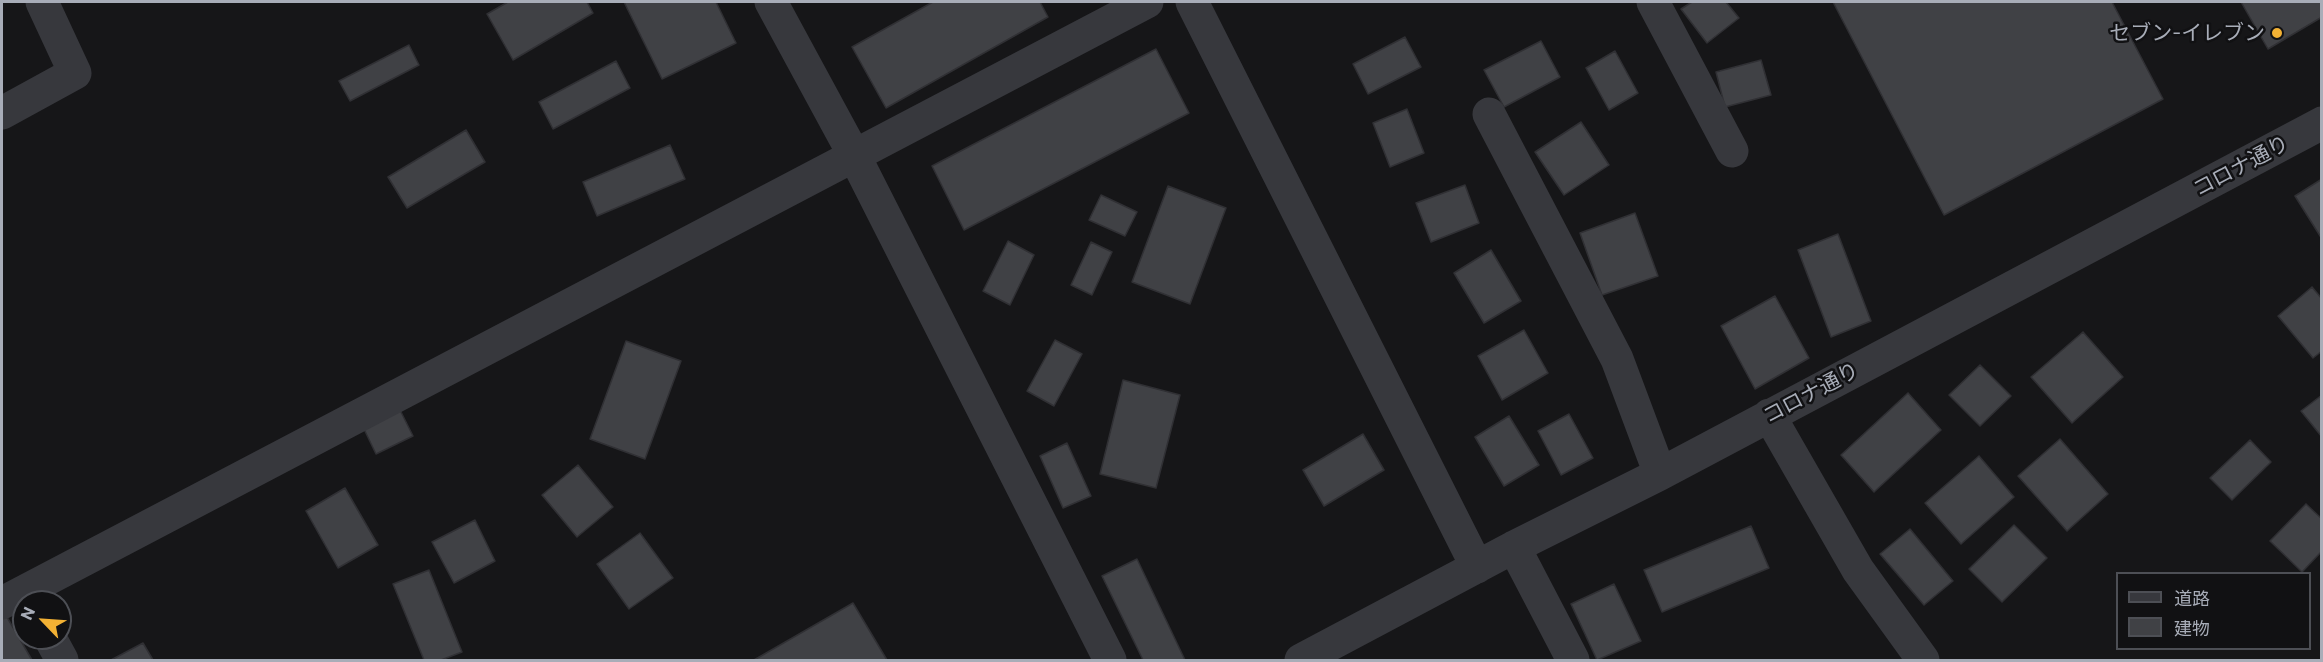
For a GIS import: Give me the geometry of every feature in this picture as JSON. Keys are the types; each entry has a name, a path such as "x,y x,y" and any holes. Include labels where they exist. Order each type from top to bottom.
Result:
{"street":[{"path":"2,113 75,73 42,2"},
{"path":"771,2 854,155 1110,660"},
{"path":"34,590 1147,2"},
{"path":"1192,2 1477,567"},
{"path":"1653,2 1732,151"},
{"path":"1490,114 1617,360 1660,474"},
{"name":"コロナ通り","path":"1301,660 1351,649 1477,567 1660,474 2322,123"},
{"path":"1769,415 1858,570 1923,660"},
{"path":"1514,548 1573,660"}],"building":[{"path":"508,2 587,2 593,13 513,60 487,14"},
{"path":"624,2 716,2 736,43 662,79"},
{"path":"933,2 1040,2 1048,17 886,108 852,47"},
{"path":"1692,2 1726,2 1739,18 1707,43 1681,9"},
{"path":"1833,2 2112,2 2163,99 1944,215"},
{"name":"セブン-イレブン","path":"2241,2 2322,2 2322,17 2268,49"},
{"path":"1405,37 1421,67 1368,94 1353,64"},
{"path":"1541,41 1560,77 1504,107 1484,70"},
{"path":"409,45 419,65 350,101 339,81"},
{"path":"1156,49 1189,113 964,230 932,166"},
{"path":"1615,51 1638,93 1609,110 1586,68"},
{"path":"1761,60 1771,95 1725,107 1716,72"},
{"path":"616,61 630,88 553,129 539,102"},
{"path":"1407,109 1424,153 1390,167 1373,123"},
{"path":"1581,122 1609,165 1564,195 1535,152"},
{"path":"466,130 485,162 407,208 388,177"},
{"path":"670,145 685,179 597,216 583,182"},
{"path":"2322,179 2322,239 2295,196"},
{"path":"1465,185 1479,223 1431,242 1416,203"},
{"path":"1168,186 1226,208 1190,304 1132,282"},
{"path":"1101,195 1137,212 1125,236 1089,220"},
{"path":"1635,213 1658,276 1602,295 1580,233"},
{"path":"1838,234 1871,321 1831,337 1798,250"},
{"path":"1008,241 1034,255 1010,305 983,291"},
{"path":"1091,242 1112,252 1092,295 1071,285"},
{"path":"1491,250 1521,301 1484,323 1454,273"},
{"path":"2312,287 2322,299 2322,351 2313,358 2278,316"},
{"path":"1775,296 1809,358 1755,389 1721,326"},
{"path":"1524,330 1548,373 1502,400 1478,356"},
{"path":"2083,332 2123,377 2072,423 2031,377"},
{"path":"1055,340 1082,354 1054,406 1027,391"},
{"path":"626,341 681,361 645,459 590,439"},
{"path":"1980,365 2011,396 1980,426 1949,395"},
{"path":"1123,380 1180,395 1156,488 1100,474"},
{"path":"1908,393 1941,430 1874,492 1841,455"},
{"path":"2322,395 2322,437 2301,411"},
{"path":"400,410 413,436 376,454 363,427"},
{"path":"1569,414 1593,458 1561,475 1538,431"},
{"path":"1509,416 1539,465 1504,486 1475,437"},
{"path":"1363,434 1384,470 1324,506 1303,470"},
{"path":"2060,439 2108,494 2067,531 2018,476"},
{"path":"2250,440 2271,462 2232,500 2210,478"},
{"path":"1067,443 1091,496 1063,508 1040,456"},
{"path":"1979,456 2014,497 1961,544 1925,503"},
{"path":"578,465 613,507 577,537 542,495"},
{"path":"345,488 378,545 338,568 306,511"},
{"path":"2306,504 2322,519 2322,551 2302,572 2270,541"},
{"path":"475,520 495,561 454,583 432,542"},
{"path":"2014,525 2047,558 2002,602 1969,569"},
{"path":"1751,526 1769,568 1662,612 1644,570"},
{"path":"1910,529 1953,581 1924,605 1880,554"},
{"path":"640,533 673,578 629,609 597,564"},
{"path":"1137,559 1185,660 1143,660 1102,576"},
{"path":"429,570 462,652 441,660 424,660 393,584"},
{"path":"1614,584 1641,641 1597,660 1571,604"},
{"path":"853,603 887,660 754,660"},
{"path":"4,612 12,626 12,650 26,650 32,660 2,660 2,614"},
{"path":"143,643 153,660 111,660"}],"place":[{"name":"セブン-イレブン","path":"2277,33"}]}
